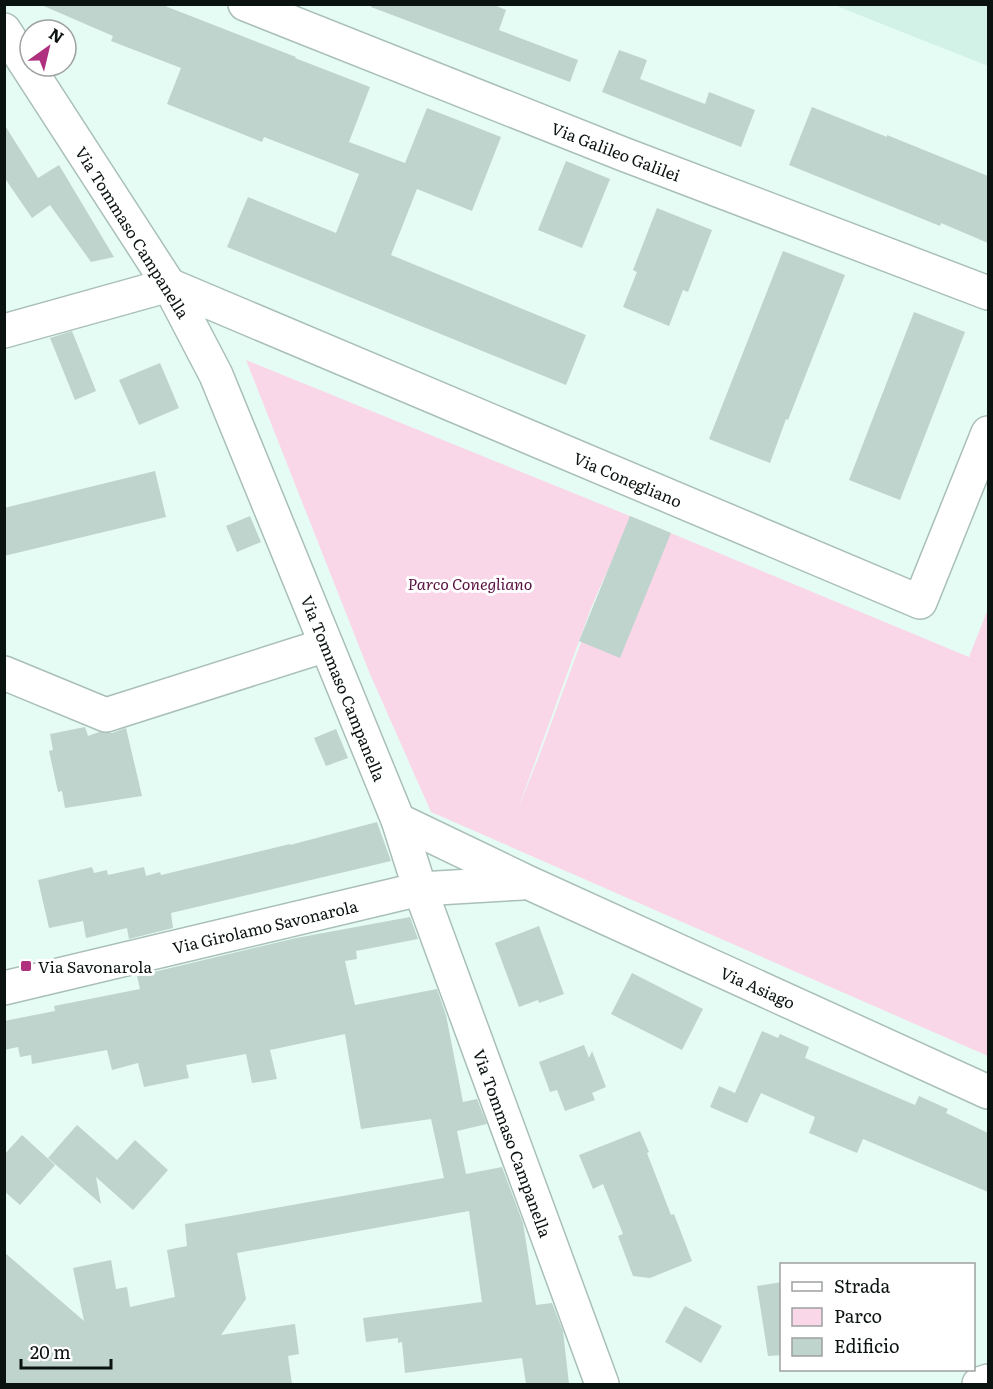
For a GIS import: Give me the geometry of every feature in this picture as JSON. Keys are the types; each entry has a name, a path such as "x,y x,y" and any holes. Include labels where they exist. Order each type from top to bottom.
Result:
{"street":[{"name":"Via Galileo Galilei","path":"245,4 623,154 988,293"},
{"name":"Via Tommaso Campanella","path":"4,30 169,285 216,375 398,820 420,889 602,1384"},
{"path":"4,331 169,285"},
{"name":"Via Conegliano","path":"169,285 920,602 988,433"},
{"path":"4,673 106,715 326,645"},
{"name":"Via Asiago","path":"398,820 527,882 988,1092"},
{"name":"Via Asiago","path":"420,889 527,882"},
{"name":"Via Girolamo Savonarola","path":"4,988 420,889"},
{"path":"979,1384 988,1381"}],"shaded area":[{"path":"834,5 988,5 988,66"}],"green space":[{"name":"Parco Conegliano","path":"246,360 969,657 988,609 988,1056 431,812 370,674","holes":["608,569 518,809 591,608"]}],"building":[{"path":"39,4 160,4 370,87 349,142 405,163 427,108 501,137 472,211 417,189 391,255 586,335 566,385 227,247 248,197 336,233 359,174 264,137 262,142 167,104 181,68 111,41 113,36 78,21 78,18 71,18"},
{"path":"371,4 492,4 506,10 499,30 578,60 570,82 371,7"},
{"path":"619,50 647,60 640,79 705,104 709,92 755,110 741,147 602,92"},
{"path":"812,107 988,176 988,243 789,165"},
{"path":"4,124 38,178 59,165 114,257 91,262 50,205 32,218 4,177"},
{"path":"566,161 610,179 582,248 538,230"},
{"path":"657,208 712,230 688,292 683,290 669,326 623,307 637,272 633,270"},
{"path":"783,251 845,275 770,463 709,439"},
{"path":"914,312 965,332 900,500 849,480"},
{"path":"72,331 96,391 75,400 50,338"},
{"path":"160,363 179,408 139,425 119,380"},
{"path":"155,471 166,517 4,556 4,508"},
{"path":"250,516 261,542 237,552 226,526"},
{"path":"630,516 671,533 620,658 579,641"},
{"path":"85,727 88,736 99,732 112,733 126,728 142,796 65,808 62,791 58,792 49,751 53,750 50,734"},
{"path":"336,729 348,758 326,766 314,738"},
{"path":"377,822 391,861 171,913 173,928 129,939 127,928 86,938 83,921 49,928 38,880 92,867 94,873 107,870 108,875 144,867 146,876 160,872 161,875"},
{"path":"410,917 418,939 356,951 357,959 345,961 355,1005 437,989 446,1015 463,1102 477,1099 487,1124 457,1131 466,1174 502,1167 523,1223 536,1305 552,1303 563,1331 569,1384 526,1384 522,1358 405,1373 402,1342 398,1343 398,1338 366,1342 363,1318 482,1302 469,1211 237,1253 246,1299 221,1335 295,1324 299,1354 288,1356 292,1384 4,1384 4,1252 84,1321 73,1268 111,1260 116,1289 127,1287 130,1307 175,1297 167,1250 187,1246 185,1224 444,1178 431,1119 361,1129 345,1034 270,1050 277,1079 252,1083 246,1054 186,1065 189,1078 144,1087 138,1063 112,1070 107,1050 32,1064 31,1055 20,1057 18,1047 4,1050 4,1021 55,1011 54,1006 140,989 137,976 296,938"},
{"path":"539,926 564,994 519,1007 495,943"},
{"path":"632,973 703,1009 682,1050 611,1014"},
{"path":"762,1031 778,1038 780,1034 809,1047 805,1058 915,1105 919,1096 948,1109 946,1113 988,1133 988,1192 863,1139 857,1153 809,1133 815,1117 761,1093 747,1123 710,1107 719,1086 735,1093"},
{"path":"584,1045 589,1058 592,1051 606,1087 592,1093 595,1100 565,1111 557,1090 550,1092 539,1062"},
{"path":"77,1125 117,1160 135,1140 168,1170 133,1210 96,1177 101,1204 48,1158"},
{"path":"640,1131 671,1215 674,1214 692,1261 650,1278 633,1276 618,1236 623,1234 603,1184 593,1189 579,1155"},
{"path":"22,1135 55,1165 20,1205 4,1191 4,1155"},
{"path":"780,1282 780,1355 768,1356 757,1286"},
{"path":"685,1306 722,1326 701,1363 665,1342"}],"place":[{"name":"Via Savonarola","path":"26,966"}]}
